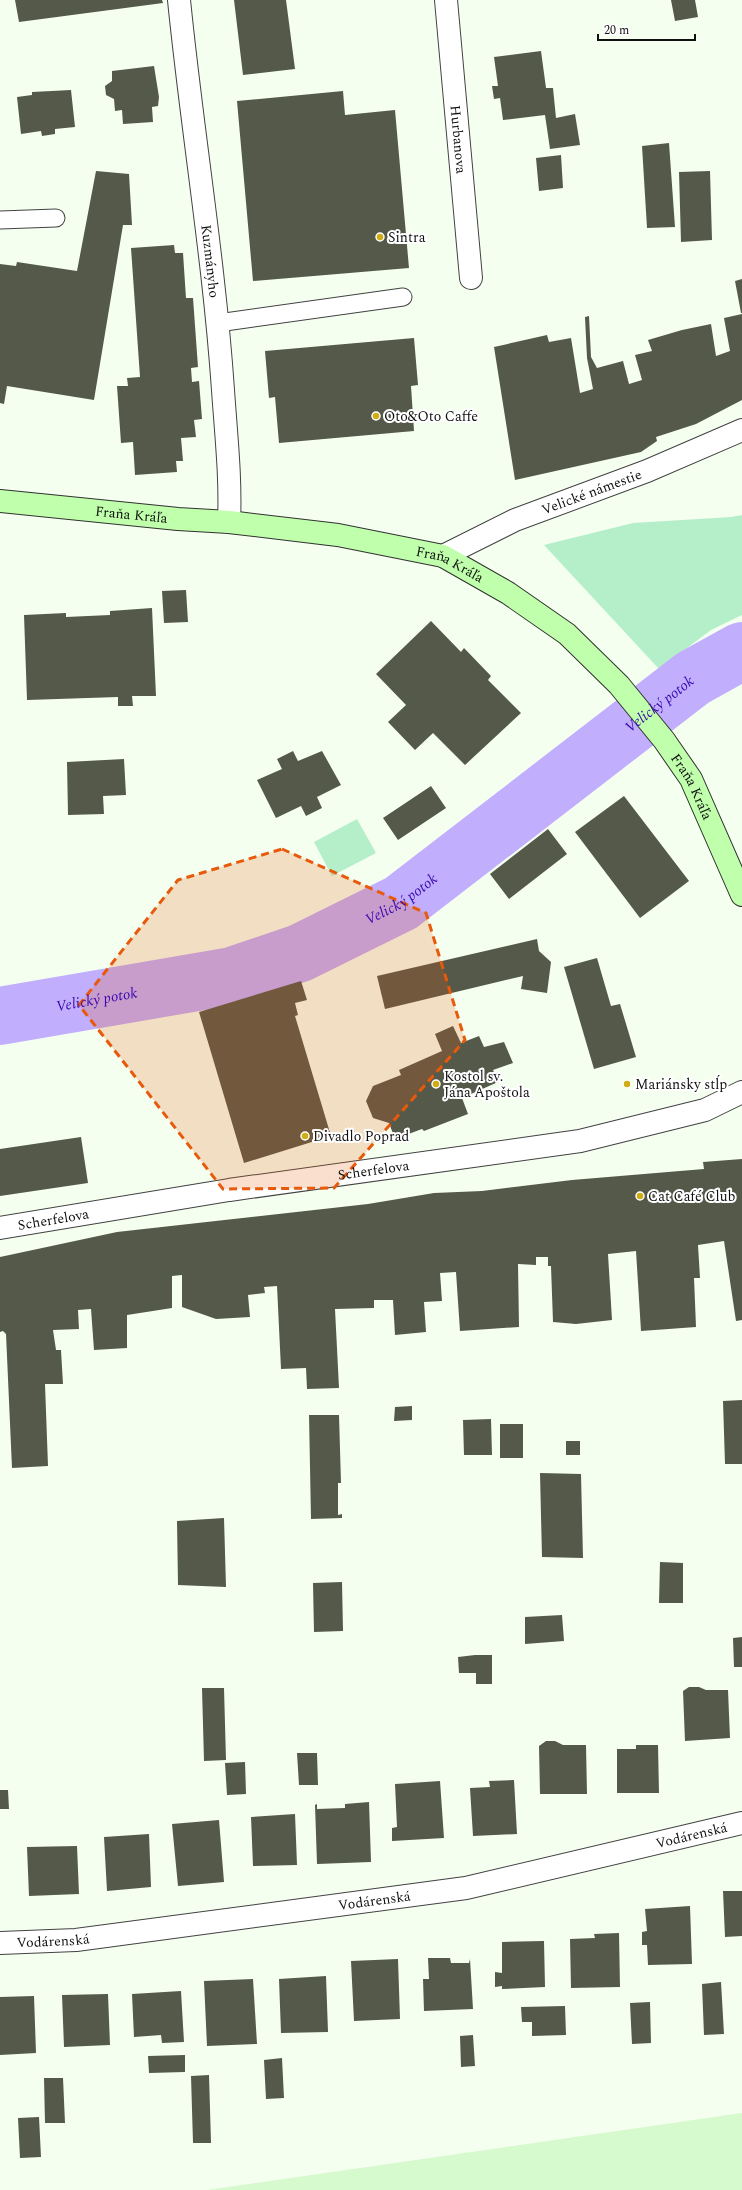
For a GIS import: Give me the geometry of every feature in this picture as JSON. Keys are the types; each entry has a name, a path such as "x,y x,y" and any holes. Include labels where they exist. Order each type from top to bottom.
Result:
{"street":[{"name":"Kuzmányho","path":"179,0 189,101 218,323 231,493 229,522"},
{"name":"Hurbanova","path":"446,0 471,278"},
{"name":"Velické námestie","path":"443,556 515,520 647,471 742,430"},
{"name":"Fraňa Kráľa","path":"0,501 178,519 229,522 338,535 443,556 508,593 566,634 619,684 664,740 690,779 742,895"},
{"name":"Scherfelova","path":"0,1228 229,1190 580,1140 705,1110 742,1092"},
{"name":"Vodárenská","path":"0,1943 76,1940 466,1888 742,1823"}],"lane":[{"path":"0,220 56,218"},
{"path":"218,323 403,297"}],"highlighted area":[{"path":"282,849 426,913 465,1040 334,1188 223,1189 79,1005 178,880"}],"green space":[{"path":"742,515 742,615 711,630 659,669 544,545 633,523"},
{"path":"357,819 376,853 332,876 314,842"},
{"path":"742,2113 742,2190 207,2190"}],"building":[{"path":"15,0 162,0 163,3 19,22"},
{"path":"234,0 286,0 295,69 243,75"},
{"path":"671,0 695,0 698,17 675,21"},
{"path":"541,51 546,88 553,88 556,118 575,114 580,145 550,149 545,115 503,120 500,98 494,99 492,86 498,86 494,57"},
{"path":"154,66 159,97 158,106 152,107 153,122 123,124 122,110 115,111 114,99 106,95 105,86 112,81 112,71"},
{"path":"71,90 75,127 55,129 55,134 42,136 41,131 21,134 17,97 32,95 32,92"},
{"path":"343,91 345,115 395,110 409,268 253,281 237,101"},
{"path":"669,143 675,227 647,228 642,146"},
{"path":"561,155 563,188 539,191 536,158"},
{"path":"96,171 129,174 132,225 123,225 94,400 7,386 4,404 0,403 0,264 16,266 17,262 77,271"},
{"path":"710,171 712,240 681,242 679,172"},
{"path":"174,245 175,253 183,253 186,298 193,298 198,367 191,368 192,382 199,381 202,419 194,420 196,437 181,438 183,461 176,461 177,472 135,475 133,442 121,443 117,386 128,386 127,378 140,377 131,248"},
{"path":"742,279 742,313 741,313 735,281"},
{"path":"742,314 742,400 696,424 656,437 657,441 641,452 515,480 494,347 547,335 549,342 571,338 580,393 593,389 587,358 585,317 589,316 591,357 597,368 623,361 629,384 642,380 635,355 652,351 648,340 682,330 711,324 716,356 730,351 724,318"},
{"path":"414,338 418,385 411,386 414,431 279,443 275,397 269,398 265,351"},
{"path":"186,590 188,622 164,623 162,591"},
{"path":"152,608 156,696 132,696 133,706 118,706 118,697 27,700 24,615 66,613 66,617 110,615 110,611"},
{"path":"431,621 461,652 464,648 491,676 488,680 521,713 465,765 433,733 415,750 388,722 406,705 376,674"},
{"path":"293,751 298,761 322,751 341,785 317,797 322,808 306,816 301,806 276,818 257,780 282,769 277,759"},
{"path":"124,759 126,795 103,796 104,814 68,815 67,762"},
{"path":"431,786 446,808 398,840 383,818"},
{"path":"624,796 689,881 640,918 575,832"},
{"path":"548,829 567,854 509,899 490,874"},
{"path":"537,939 539,951 551,962 547,993 521,989 523,976 385,1009 377,976"},
{"path":"597,958 611,1006 620,1004 636,1057 594,1069 564,967"},
{"path":"301,981 307,1000 295,1003 298,1015 295,1016 331,1136 244,1163 199,1012"},
{"name":"Kostol sv. Jána Apoštola","path":"453,1026 461,1043 479,1036 484,1047 504,1042 513,1063 493,1070 498,1082 462,1098 468,1114 424,1131 422,1129 395,1139 389,1123 373,1118 366,1101 373,1086 401,1075 399,1070 442,1051 435,1034"},
{"path":"81,1137 88,1183 0,1196 0,1149"},
{"path":"742,1159 742,1320 736,1321 724,1241 698,1245 700,1278 694,1278 696,1327 641,1331 636,1251 608,1254 612,1320 576,1324 553,1322 551,1266 548,1266 548,1257 536,1257 536,1265 518,1264 519,1327 460,1331 456,1272 440,1273 442,1301 424,1302 426,1332 395,1335 393,1300 374,1300 374,1308 335,1309 339,1388 307,1389 306,1368 281,1369 277,1286 264,1287 265,1293 248,1295 250,1317 216,1319 182,1307 182,1275 172,1276 172,1308 127,1315 127,1348 94,1350 91,1309 78,1310 79,1329 53,1330 56,1350 61,1350 63,1384 45,1384 48,1466 12,1468 6,1334 3,1331 0,1332 0,1257 117,1232 368,1204 434,1193 482,1191 572,1180 704,1169 703,1162"},
{"path":"742,1400 742,1464 725,1464 723,1401"},
{"path":"412,1406 412,1420 394,1421 395,1407"},
{"path":"309,1415 339,1415 341,1483 338,1483 338,1515 342,1514 342,1518 311,1519"},
{"path":"491,1419 492,1455 464,1455 463,1420"},
{"path":"500,1424 523,1424 523,1458 500,1458"},
{"path":"566,1441 580,1441 580,1455 566,1455"},
{"path":"540,1473 581,1474 583,1558 542,1557"},
{"path":"224,1518 226,1587 178,1585 177,1521"},
{"path":"660,1562 683,1563 683,1603 659,1603"},
{"path":"342,1582 343,1631 314,1632 313,1583"},
{"path":"562,1615 564,1641 525,1644 525,1617"},
{"path":"742,1637 742,1667 734,1667 733,1638"},
{"path":"492,1655 492,1684 476,1684 476,1673 459,1673 458,1657"},
{"path":"689,1687 699,1687 706,1690 728,1690 730,1738 685,1741 683,1691"},
{"path":"202,1688 224,1688 226,1760 204,1761"},
{"path":"546,1741 555,1741 563,1745 586,1745 587,1794 540,1794 539,1746"},
{"path":"636,1745 658,1745 659,1793 617,1793 617,1749 636,1749"},
{"path":"297,1753 317,1753 318,1785 299,1785"},
{"path":"245,1762 246,1794 227,1795 225,1763"},
{"path":"514,1780 517,1834 473,1836 470,1788 490,1787 489,1781"},
{"path":"440,1781 444,1838 392,1841 392,1828 397,1827 395,1784"},
{"path":"0,1790 8,1790 9,1809 0,1809"},
{"path":"369,1802 371,1862 317,1864 315,1805 317,1804 317,1809 345,1808 345,1804"},
{"path":"295,1814 297,1865 253,1866 251,1817"},
{"path":"219,1820 224,1882 178,1886 172,1824"},
{"path":"149,1834 151,1887 107,1891 104,1837"},
{"path":"77,1846 79,1894 29,1896 27,1847"},
{"path":"723,1891 742,1891 742,1936 725,1937"},
{"path":"690,1906 692,1964 648,1965 647,1945 642,1945 642,1932 647,1931 645,1909"},
{"path":"619,1933 620,1987 571,1988 570,1939 595,1938 594,1934"},
{"path":"544,1941 545,1987 502,1989 502,1986 495,1987 495,1972 502,1973 502,1942"},
{"path":"428,1958 450,1958 451,1963 469,1963 470,1959 473,2009 424,2011 423,1979 429,1979"},
{"path":"398,1959 400,2019 354,2021 351,1961"},
{"path":"326,1976 328,2032 281,2033 279,1979"},
{"path":"253,1979 257,2044 207,2046 204,1981"},
{"path":"721,1982 724,2034 704,2035 702,1984"},
{"path":"181,1991 184,2042 162,2043 161,2035 134,2037 132,1994"},
{"path":"108,1994 110,2045 64,2047 62,1995"},
{"path":"34,1996 36,2053 0,2055 0,1997"},
{"path":"650,2002 651,2043 632,2044 630,2003"},
{"path":"565,2006 566,2035 532,2036 532,2022 522,2022 521,2007"},
{"path":"473,2035 475,2066 461,2067 460,2036"},
{"path":"185,2055 185,2072 149,2073 148,2056"},
{"path":"282,2058 284,2098 266,2099 264,2060"},
{"path":"209,2075 211,2143 193,2143 191,2076"},
{"path":"44,2078 63,2078 65,2123 45,2123"},
{"path":"39,2117 41,2157 20,2158 18,2118"}],"waterway":[{"name":"Velický potok","path":"0,1016 232,976 300,953 401,903 693,678 742,651"}],"place":[{"name":"Sintra","path":"380,237"},
{"name":"Oto&Oto Caffe","path":"376,416"},
{"name":"Kostol sv. Jána Apoštola","path":"436,1084"},
{"name":"Mariánsky stĺp","path":"627,1084"},
{"name":"Divadlo Poprad","path":"305,1136"},
{"name":"Cat Café Club","path":"640,1196"}]}
